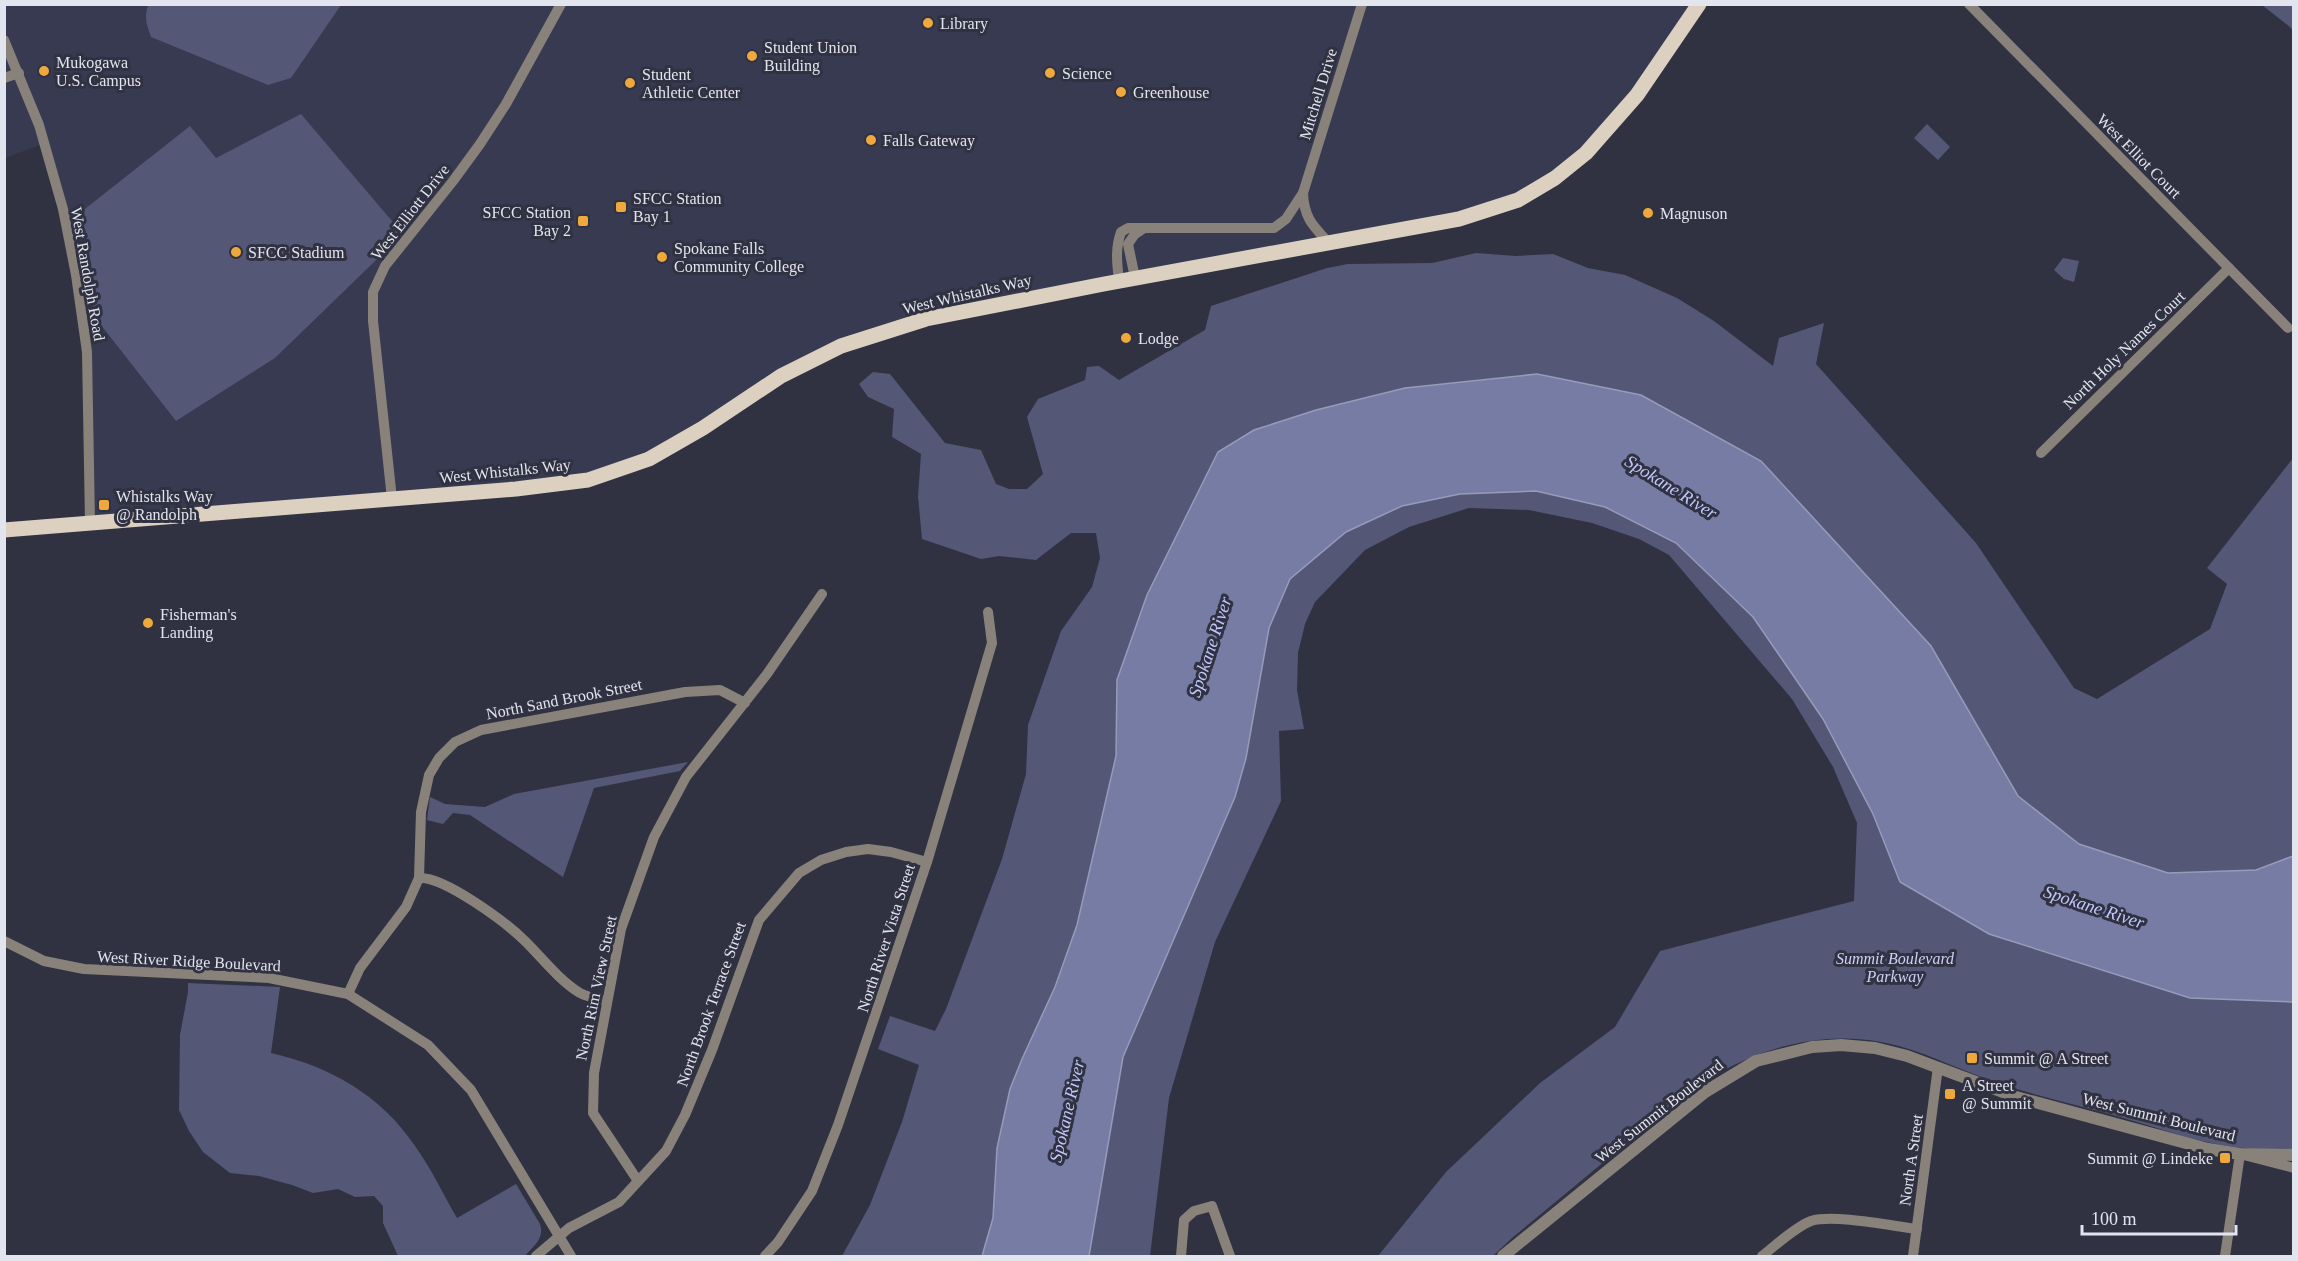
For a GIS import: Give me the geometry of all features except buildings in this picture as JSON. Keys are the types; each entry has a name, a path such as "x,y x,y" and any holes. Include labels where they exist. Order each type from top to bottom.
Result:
{"main road":[{"name":"West Whistalks Way","path":"4,530 392,499 588,480 649,459 703,428 781,376 842,346 926,319 1459,219 1518,200 1555,178 1586,153 1637,95 1699,4"}],"street":[{"name":"West Elliott Drive","path":"392,499 373,321 373,292 385,266 453,181 506,104 561,4"},
{"name":"Mitchell Drive","path":"1144,228 1274,228 1286,219 1303,193 1362,4"},
{"name":"West Elliot Court","path":"1968,4 2288,328"},
{"name":"West Randolph Road","path":"4,40 39,125 63,209 76,274 87,352 90,523"},
{"path":"4,78 19,73"},
{"path":"1303,193 1303,208 1309,221 1329,243"},
{"path":"1127,280 1116,257 1117,244 1121,232 1128,228 1144,228"},
{"path":"1127,280 1128,244 1135,234 1144,228"},
{"name":"North Holy Names Court","path":"2041,453 2229,268"},
{"name":"North Rim View Street","path":"638,1181 593,1113 594,1073 621,929 654,837 686,777 767,675 822,594"},
{"name":"North River Vista Street","path":"765,1257 812,1191 870,1034 927,862 992,643 988,612"},
{"name":"North Sand Brook Street","path":"348,994 360,968 406,907 419,878 421,812 429,775 439,758 455,742 481,730 685,693 720,690 745,702"},
{"name":"North Brook Terrace Street","path":"537,1257 570,1228 619,1202 666,1151 685,1115 712,1050 759,920 799,873 822,860 846,852 868,849 891,852 927,862"},
{"path":"419,878 442,883 483,909 524,940 555,972 581,994 607,1001"},
{"name":"West River Ridge Boulevard","path":"4,941 44,961 84,969 269,978 348,994 428,1045 471,1090 571,1257"},
{"name":"West Summit Boulevard","path":"1503,1257 1705,1092 1756,1061 1812,1047 1841,1045 1875,1048 1938,1067 1982,1086 2016,1097 2208,1149 2240,1154 2294,1155"},
{"name":"North A Street","path":"1913,1257 1938,1067"},
{"path":"2225,1257 2240,1154 2294,1168"},
{"path":"1181,1257 1184,1220 1194,1211 1212,1206 1230,1257"},
{"path":"1762,1257 1783,1239 1811,1221 1845,1221 1917,1229"}],"shaded area":[{"name":"Spokane Falls Community College","path":"5,5 1699,5 1612,125 1518,200 1104,284 841,346 703,428 588,480 90,523 87,352 76,275 40,145 5,158"}],"green space":[{"path":"149,4 341,5 291,78 268,85 151,37 146,17"},
{"path":"2262,5 2293,5 2293,31 2290,27"},
{"name":"SFCC Stadium","path":"301,114 403,234 275,358 176,421 94,316 92,270 76,216 190,126 216,158"},
{"path":"1927,124 1950,147 1938,160 1914,138"},
{"path":"1476,253 1516,256 1553,254 1588,268 1625,275 1677,298 1714,321 1773,366 1779,338 1824,323 1816,364 1976,543 2074,688 2097,699 2210,629 2227,584 2207,568 2293,458 2293,856 2256,870 2168,873 2079,844 2018,796 1931,646 1761,461 1641,395 1536,374 1405,388 1316,410 1254,430 1117,680 1116,756 1077,925 1055,987 1010,1089 997,1148 993,1218 982,1256 842,1256 870,1205 902,1122 919,1065 878,1049 890,1016 935,1031 946,1009 1002,859 1026,774 1028,725 1061,631 1092,587 1100,558 1096,533 1071,533 1036,560 999,556 981,559 922,539 918,496 921,454 892,437 894,409 868,397 859,384 873,372 890,374 945,443 981,450 996,484 1009,489 1027,489 1043,474 1027,417 1038,399 1085,380 1087,367 1099,366 1119,380 1205,330 1211,306 1327,268 1348,264 1432,263"},
{"path":"2063,258 2079,261 2074,282 2064,279 2054,270"},
{"name":"Summit Boulevard Parkway","path":"1536,491 1605,507 1676,543 1753,617 1823,719 1873,814 1900,882 2190,998 2293,1002 2293,1149 2239,1148 2196,1140 2016,1089 1899,1046 1872,1040 1818,1040 1765,1052 1740,1062 1692,1089 1493,1256 1378,1256 1446,1172 1540,1083 1615,1027 1660,951 1854,901 1857,823 1833,767 1792,699 1669,555 1639,539 1592,523 1529,510 1469,508 1409,527 1365,550 1315,602 1305,624 1298,653 1297,690 1304,729 1279,731 1281,801 1215,942 1169,1098 1150,1256 1089,1256 1123,1057 1235,797 1246,758 1269,628 1290,579 1346,532 1402,506 1460,494"},
{"path":"688,762 680,771 594,788 563,877 470,815 453,813 443,824 427,820 430,797 445,804 485,807 514,794"},
{"path":"188,983 280,987 271,1053 333,1075 352,1085 386,1112 421,1154 457,1218 516,1184 540,1224 540,1238 525,1256 398,1256 383,1223 383,1206 374,1196 355,1197 338,1189 313,1193 259,1176 230,1173 203,1152 179,1110 180,1035"}],"water":[{"name":"Spokane River","path":"1537,374 1641,395 1761,461 1931,646 2018,796 2079,844 2168,873 2256,870 2293,856 2293,1002 2190,998 1989,934 1900,882 1873,814 1823,719 1753,617 1676,543 1605,507 1536,491 1460,494 1402,506 1346,532 1290,579 1269,628 1246,758 1235,797 1123,1057 1089,1256 982,1256 993,1218 997,1148 1010,1089 1055,987 1077,925 1116,756 1117,680 1147,595 1218,452 1254,430 1316,410 1405,388"}],"place":[{"name":"Library","path":"928,23"},
{"name":"Student Union Building","path":"752,56"},
{"name":"Mukogawa U.S. Campus","path":"44,71"},
{"name":"Science","path":"1050,73"},
{"name":"Student Athletic Center","path":"630,83"},
{"name":"Greenhouse","path":"1121,92"},
{"name":"Falls Gateway","path":"871,140"},
{"name":"SFCC Station Bay 1","path":"621,207"},
{"name":"Magnuson","path":"1648,213"},
{"name":"SFCC Station Bay 2","path":"583,221"},
{"name":"SFCC Stadium","path":"236,252"},
{"name":"Spokane Falls Community College","path":"662,257"},
{"name":"Lodge","path":"1126,338"},
{"name":"Whistalks Way @ Randolph","path":"104,505"},
{"name":"Fisherman's Landing","path":"148,623"},
{"name":"Summit @ A Street","path":"1972,1058"},
{"name":"A Street @ Summit","path":"1950,1094"},
{"name":"Summit @ Lindeke","path":"2225,1158"}]}
